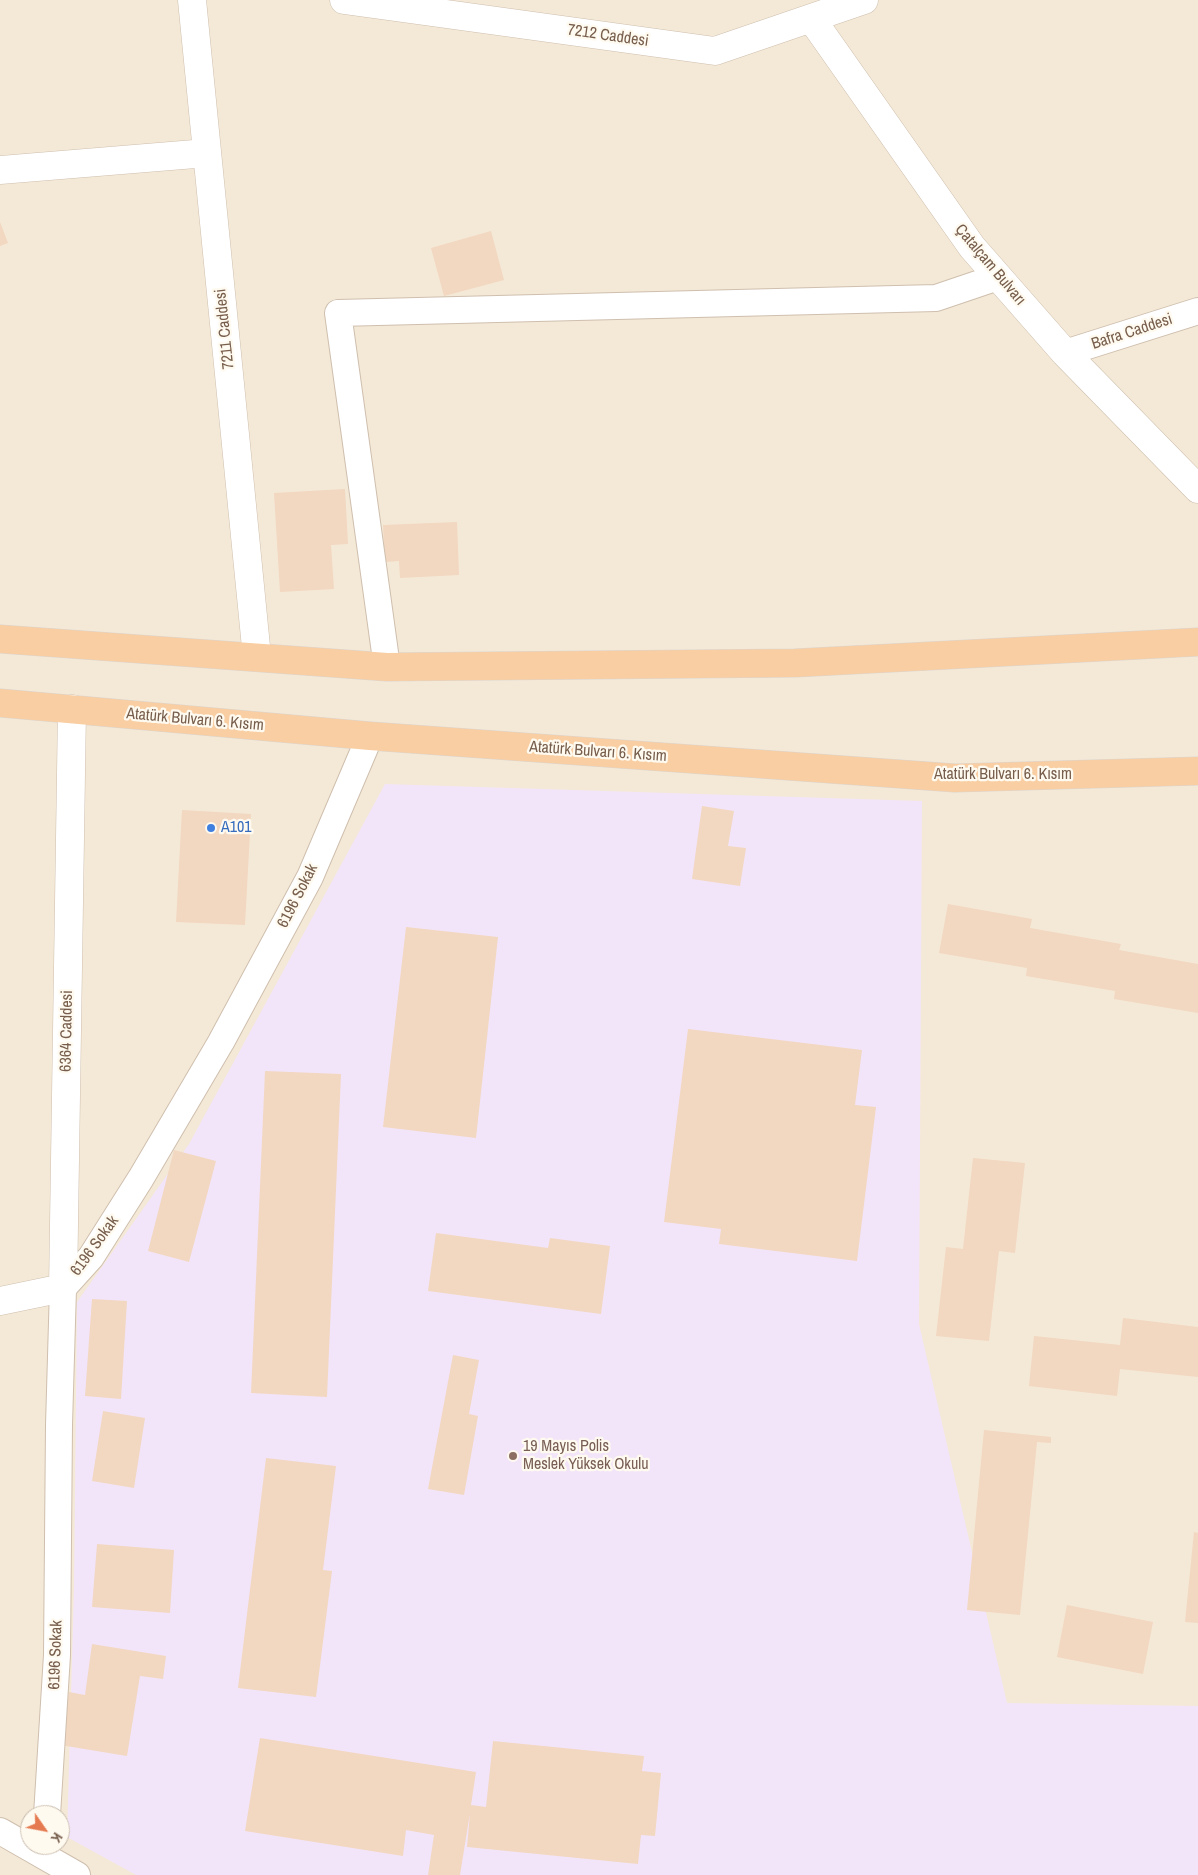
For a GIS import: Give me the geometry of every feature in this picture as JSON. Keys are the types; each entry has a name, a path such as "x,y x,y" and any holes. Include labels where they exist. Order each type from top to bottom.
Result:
{"highway":[{"path":"0,639 387,667 795,663 1198,642"},
{"name":"Atatürk Bulvarı 6. Kısım","path":"0,703 370,736 955,778 1198,771"}],"street":[{"name":"7211 Caddesi","path":"192,0 256,657"},
{"name":"7212 Caddesi","path":"344,0 715,51 864,0"},
{"name":"Çatalçam Bulvarı","path":"811,18 972,247 1065,353 1198,489"},
{"path":"0,170 208,153"},
{"path":"387,667 338,313 936,298 998,277"},
{"name":"Bafra Caddesi","path":"1065,353 1198,311"},
{"name":"6364 Caddesi","path":"63,1288 72,710"},
{"name":"6196 Sokak","path":"48,1805 57,1655 59,1425 63,1288 91,1257 141,1178 221,1042 310,877 370,736"},
{"path":"0,1301 63,1288"},
{"path":"0,1831 44,1859 77,1875"}],"shaded area":[{"path":"0,0 1198,0 1198,1875 0,1875"},
{"name":"19 Mayıs Polis Meslek Yüksek Okulu","path":"385,784 922,801 919,1324 1007,1703 1198,1706 1198,1875 136,1875 70,1839 70,1805 68,1805 74,1588 77,1302 189,1144"}],"building":[{"path":"0,222 8,243 0,246"},
{"path":"491,231 504,280 444,296 431,248"},
{"path":"345,489 348,544 331,545 334,589 280,592 274,493"},
{"path":"457,522 459,575 400,578 399,561 385,562 383,525"},
{"path":"702,806 734,811 728,846 746,848 740,886 692,879"},
{"path":"182,810 251,814 245,925 176,922"},
{"path":"948,904 1032,919 1030,928 1121,944 1119,950 1198,964 1198,1013 1114,999 1115,991 1026,976 1027,968 939,953"},
{"path":"406,927 498,937 476,1138 383,1127"},
{"path":"688,1029 862,1050 855,1105 876,1107 857,1261 719,1244 721,1229 664,1222"},
{"path":"265,1071 341,1074 327,1397 251,1393"},
{"path":"174,1150 216,1161 189,1262 148,1251"},
{"path":"973,1158 1025,1163 1015,1253 999,1251 989,1341 936,1336 946,1247 963,1249"},
{"path":"436,1233 548,1248 550,1238 610,1246 601,1314 428,1291"},
{"path":"92,1299 127,1301 121,1399 85,1396"},
{"path":"1123,1318 1198,1327 1198,1377 1120,1369 1117,1396 1029,1386 1034,1336 1120,1345"},
{"path":"453,1355 479,1360 469,1414 478,1416 464,1495 428,1489"},
{"path":"103,1411 145,1418 134,1488 92,1481"},
{"path":"984,1430 1051,1437 1051,1443 1037,1442 1020,1615 967,1610"},
{"path":"266,1458 336,1466 323,1570 332,1571 316,1697 238,1688"},
{"path":"1194,1532 1198,1533 1198,1623 1185,1622"},
{"path":"97,1544 174,1550 170,1613 92,1607"},
{"path":"1067,1605 1153,1622 1143,1674 1057,1657"},
{"path":"92,1644 166,1656 163,1679 140,1676 127,1756 60,1745 69,1692 85,1695"},
{"path":"260,1738 476,1772 471,1805 486,1807 493,1741 644,1756 642,1771 661,1773 655,1836 641,1835 638,1864 467,1847 470,1813 460,1875 428,1875 434,1835 406,1830 403,1856 245,1831"}],"place":[{"name":"A101","path":"211,828"},
{"name":"19 Mayıs Polis Meslek Yüksek Okulu","path":"513,1456"}]}
